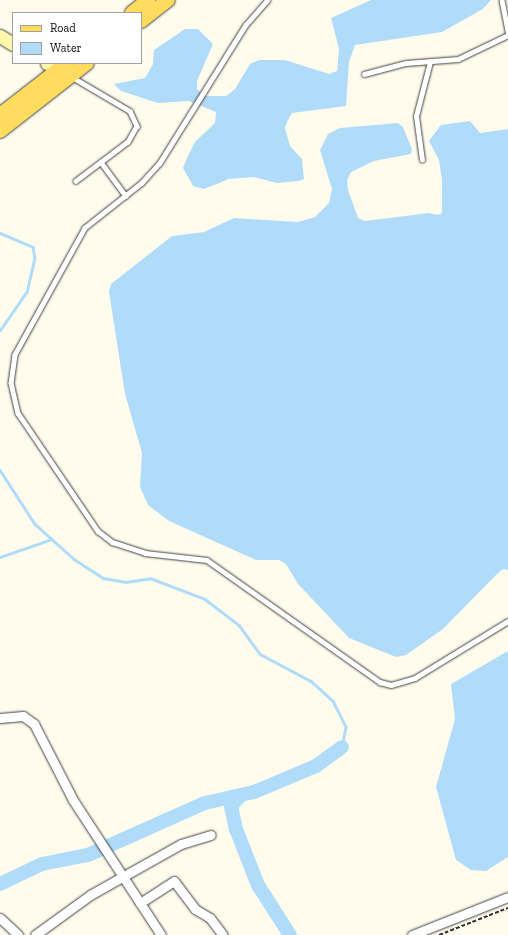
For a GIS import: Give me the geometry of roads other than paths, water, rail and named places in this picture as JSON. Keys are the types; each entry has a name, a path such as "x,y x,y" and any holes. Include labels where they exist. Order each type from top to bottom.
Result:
{"main road":[{"path":"133,12 148,0"},
{"path":"142,20 168,0"},
{"path":"0,36 12,43"},
{"path":"0,116 61,68 81,64"},
{"path":"0,131 61,68"}],"street":[{"path":"0,718 23,716 34,724 96,834 161,935"},
{"path":"35,935 90,895 123,876 181,844 211,835"},
{"path":"140,903 174,882 223,934"},
{"path":"412,935 508,897"},
{"path":"0,918 18,935"}],"lane":[{"path":"268,0 246,25 160,163 126,196 84,228 15,355 11,369 13,399 18,413 98,531 126,548 207,560 371,676 390,685 415,678 508,621"},
{"path":"364,74 406,63 458,59 508,34 502,0"},
{"path":"422,160 416,116 430,62"},
{"path":"61,68 130,111 136,118 136,132 76,181"},
{"path":"101,162 126,196"}],"water":[{"path":"371,0 491,0 483,9 442,32 355,45 349,62 346,106 292,113 288,120 285,128 290,146 302,159 304,179 299,181 277,183 254,177 229,179 204,189 193,186 183,168 195,142 215,123 216,112 189,101 158,103 121,91 114,84 145,78 153,64 154,50 185,29 198,29 213,44 197,81 197,89 205,96 226,96 235,89 250,64 259,60 285,60 329,74 337,71 339,49 331,18"},
{"path":"470,121 480,133 508,129 508,570 503,569 496,575 443,629 406,655 396,657 349,638 298,584 286,564 279,560 256,560 169,521 148,505 140,487 142,453 125,394 109,292 111,284 172,236 204,232 234,218 298,222 315,217 329,203 332,189 320,150 328,134 340,128 398,123 403,127 412,149 411,154 374,161 351,172 347,181 348,190 358,218 365,221 429,213 438,215 442,213 442,181 439,160 429,141 441,125"},
{"path":"508,651 508,857 486,871 471,870 456,860 436,787 455,719 451,684"}],"waterway":[{"path":"0,233 33,247 35,258 27,292 0,331"},
{"path":"0,470 35,524 74,559 103,578 126,582 150,578 205,599 239,625 260,654 311,681 333,701 346,727 342,747"},
{"path":"0,557 52,539"},
{"path":"0,884 42,864 88,855 205,803 254,792 316,766 342,747"},
{"path":"241,795 231,806 236,829 258,885 290,935"}]}
